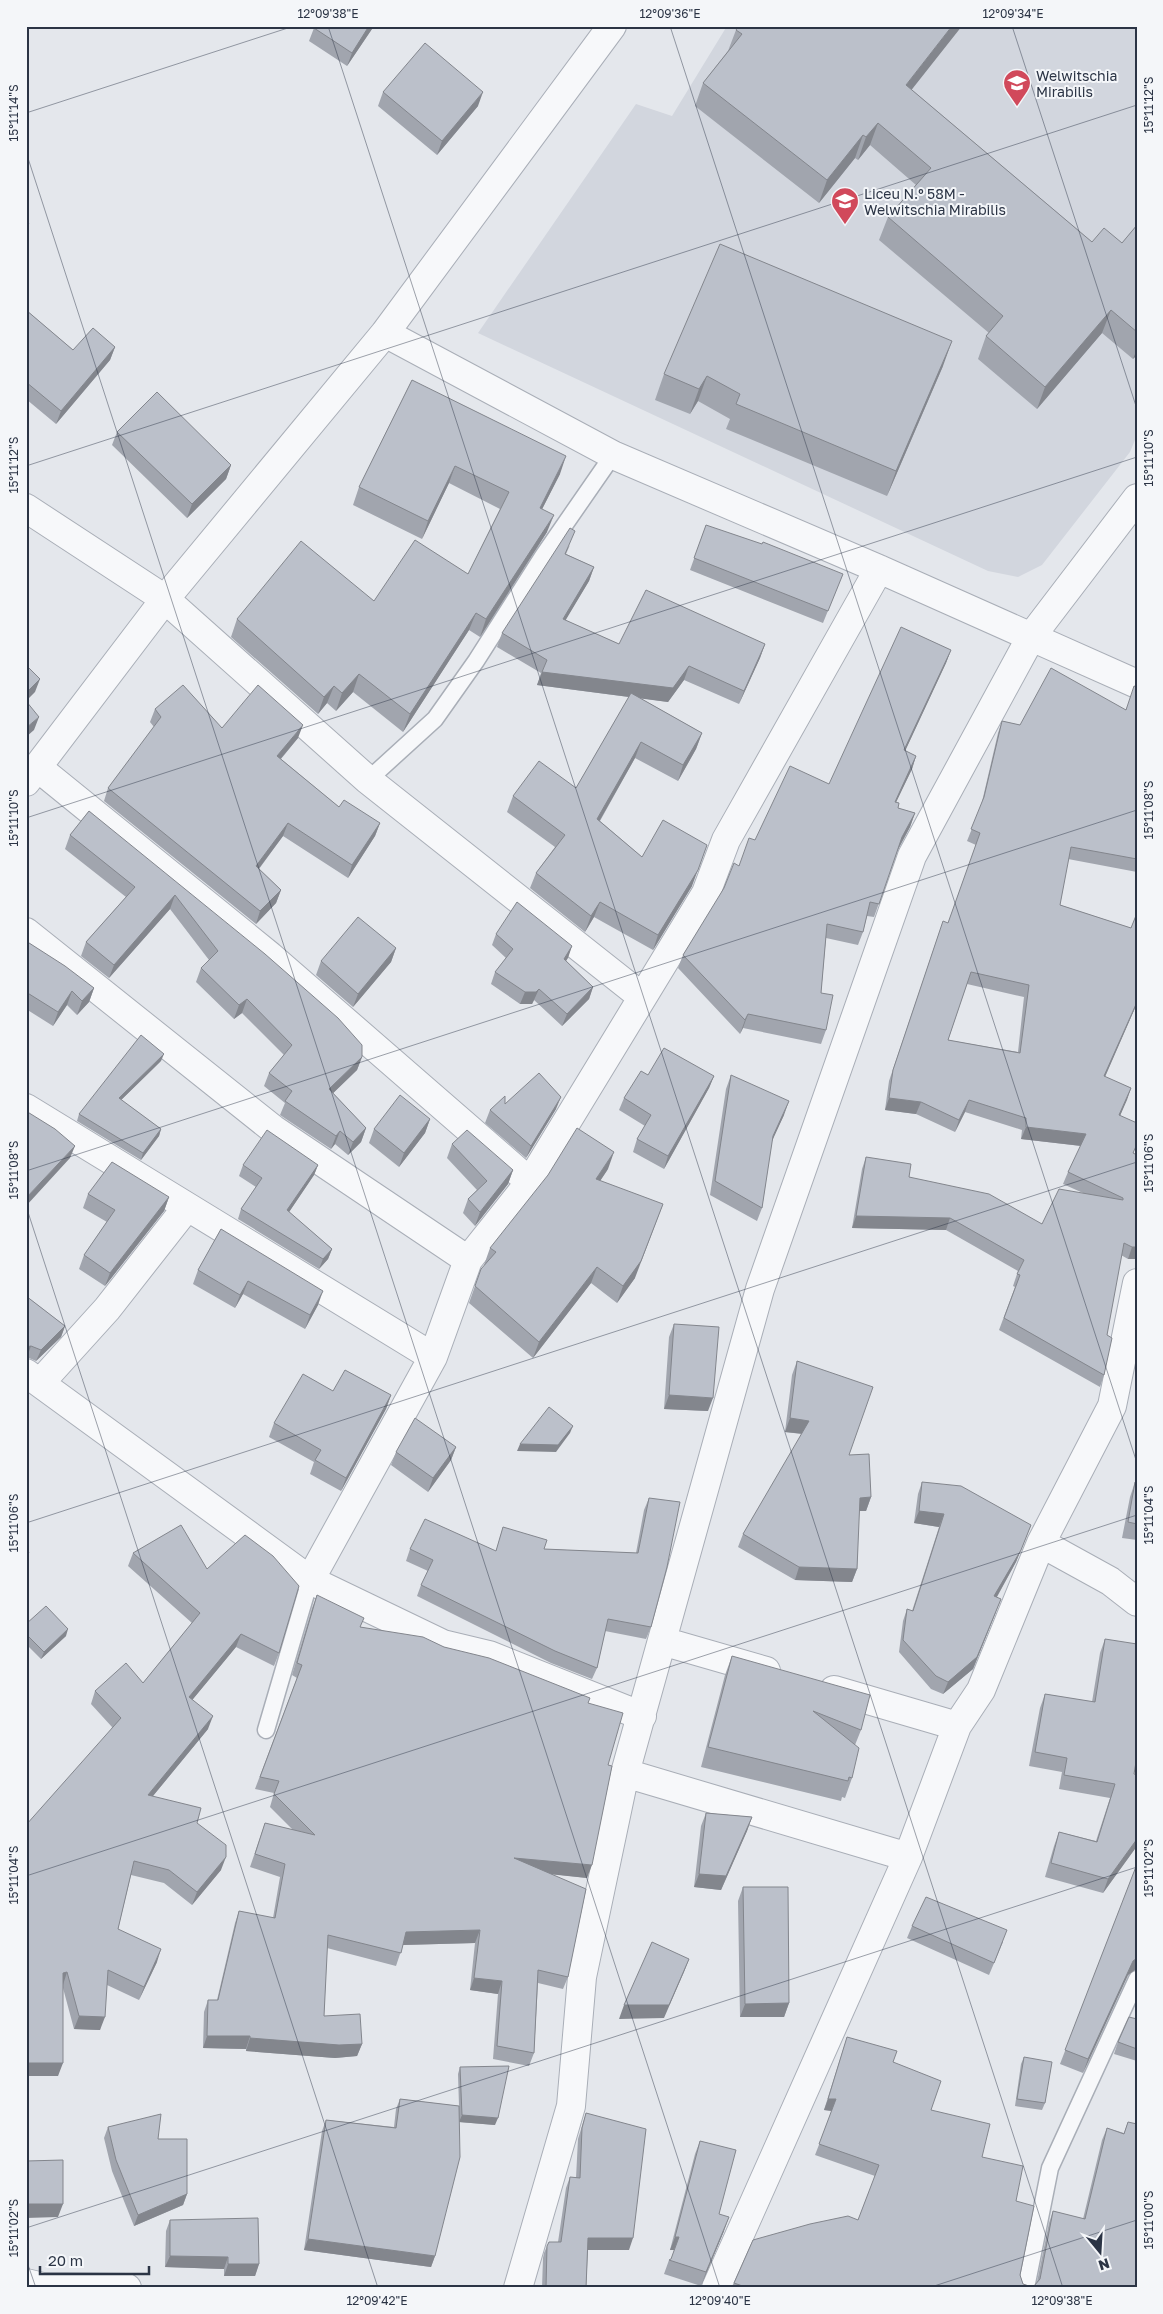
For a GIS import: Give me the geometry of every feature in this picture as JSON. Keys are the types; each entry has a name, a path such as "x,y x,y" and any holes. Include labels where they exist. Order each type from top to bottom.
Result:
{"street":[{"path":"530,1182 270,956 32,774 165,599 384,333 612,26"},
{"path":"384,333 613,455 879,569 1137,684"},
{"path":"518,2288 571,2106 582,1977 625,1774 760,1289 912,856 1031,637 1137,498"},
{"path":"26,508 165,599 368,780 641,996"},
{"path":"310,1580 433,1357 468,1260 530,1182 641,996 706,893 726,840 879,569"},
{"path":"26,932 273,1129 468,1260"},
{"path":"26,1108 433,1357"},
{"path":"187,1207 107,1309 33,1378 310,1580 443,1644 489,1655 642,1716"},
{"path":"716,2288 908,1857 957,1726 981,1690 1041,1543 1112,1406 1137,1283"},
{"path":"1041,1543 1110,1581 1137,1602"},
{"path":"662,1641 786,1676"},
{"path":"815,1685 957,1726"},
{"path":"625,1774 908,1857"},
{"path":"38,2286 127,2288"}],"lane":[{"path":"368,780 435,719 476,661 543,556 613,455"},
{"path":"266,1730 310,1580"},
{"path":"1026,2288 1050,2168 1137,1978"}],"shaded area":[{"name":"Liceu N.º 58M - Welwitschia Mirabilis","path":"727,26 1137,26 1137,435 1130,452 1042,565 1018,577 988,571 478,333 636,104 672,116"}],"building":[{"path":"315,26 369,26 352,53 314,28"},
{"path":"739,26 952,26 906,85 1092,242 1104,228 1122,243 1137,225 1137,332 1111,310 1045,387 986,336 1003,316 888,217 931,168 878,123 866,137 863,135 827,180 703,83 742,34 736,30"},
{"path":"425,43 483,92 442,141 383,92"},
{"path":"720,244 952,341 896,471 736,404 740,394 707,376 699,389 664,374"},
{"path":"26,310 73,350 93,328 115,347 61,411 26,382"},
{"path":"412,380 566,456 540,508 554,515 486,619 476,613 410,714 359,674 342,693 334,686 324,697 237,619 301,541 374,601 415,540 468,574 509,492 455,466 428,521 359,487"},
{"path":"157,392 231,465 192,504 117,432"},
{"path":"706,525 762,544 763,542 843,574 828,611 694,558"},
{"path":"570,528 575,531 565,554 594,567 563,619 619,644 646,590 765,644 744,691 689,666 673,688 542,672 547,660 502,633"},
{"path":"901,627 951,650 904,750 916,756 895,802 899,803 898,808 915,813 902,837 879,904 870,902 863,932 827,924 821,993 833,995 826,1030 748,1014 745,1020 683,955 724,888 734,863 739,866 749,838 755,840 790,766 829,784"},
{"path":"26,665 40,679 26,693"},
{"path":"1051,668 1126,710 1134,686 1137,687 1137,859 1071,847 1060,905 1131,928 1137,913 1137,1002 1104,1076 1131,1088 1119,1115 1137,1123 1137,1144 1133,1153 1137,1155 1137,1247 1124,1243 1107,1335 1112,1338 1104,1375 1004,1318 1020,1275 1017,1274 1024,1260 950,1218 856,1216 866,1157 911,1164 909,1177 989,1194 1042,1224 1059,1189 1123,1200 1123,1198 1068,1172 1086,1134 1026,1127 1026,1118 969,1100 959,1120 921,1102 889,1098 893,1070 943,921 948,923 980,833 971,829 984,797 1002,721 1020,725","holes":["971,972 1029,985 1020,1053 948,1040"]},
{"path":"183,685 222,728 258,685 303,725 277,756 339,807 344,800 380,823 352,865 288,823 256,866 281,890 260,911 108,788 161,717 155,709"},
{"path":"631,693 702,733 683,765 641,742 597,819 642,857 663,820 707,845 698,870 658,935 600,902 591,916 536,873 565,835 513,796 539,761 576,788"},
{"path":"26,701 39,717 26,728"},
{"path":"89,811 265,954 338,1018 362,1045 362,1057 329,1089 366,1128 353,1142 340,1131 336,1136 285,1101 292,1091 269,1073 292,1045 247,999 239,1005 201,968 218,951 175,895 114,965 86,942 135,887 70,835"},
{"path":"517,902 572,946 564,959 593,987 567,1014 539,989 536,992 525,992 495,972 513,949 496,934"},
{"path":"358,917 396,948 358,994 321,961"},
{"path":"26,941 65,966 94,988 82,1001 72,991 58,1012 26,992"},
{"path":"141,1035 164,1054 119,1098 161,1129 143,1153 79,1114"},
{"path":"664,1048 714,1076 668,1156 637,1139 651,1115 624,1098 641,1071 648,1075"},
{"path":"539,1073 561,1097 531,1146 490,1110 505,1096 505,1104"},
{"path":"731,1075 789,1101 773,1136 762,1208 715,1181"},
{"path":"400,1095 430,1119 404,1153 374,1129"},
{"path":"26,1111 55,1129 75,1146 26,1198"},
{"path":"577,1128 614,1152 596,1179 663,1204 641,1261 623,1286 597,1267 539,1342 475,1286 481,1269 496,1252 490,1248 548,1175"},
{"path":"267,1130 318,1165 287,1210 332,1249 323,1259 241,1209 262,1178 243,1165"},
{"path":"467,1130 513,1170 480,1212 468,1199 487,1181 452,1144"},
{"path":"112,1162 169,1197 110,1273 84,1255 115,1210 88,1194"},
{"path":"221,1229 323,1291 310,1315 248,1281 240,1295 198,1270"},
{"path":"26,1296 65,1326 41,1350 31,1346 26,1347"},
{"path":"674,1324 719,1327 713,1398 669,1395"},
{"path":"797,1361 873,1387 849,1455 869,1454 871,1497 860,1498 857,1569 799,1567 743,1534 809,1421 790,1418"},
{"path":"345,1370 391,1395 346,1478 315,1460 321,1450 274,1423 303,1374 333,1391"},
{"path":"549,1407 573,1426 558,1445 520,1444"},
{"path":"415,1418 456,1447 433,1478 396,1452"},
{"path":"922,1482 961,1486 1031,1525 1021,1550 994,1596 1001,1599 977,1657 948,1682 936,1676 903,1640 907,1609 913,1611 944,1514 919,1511"},
{"path":"1135,1482 1137,1482 1137,1524 1128,1522"},
{"path":"649,1498 680,1502 667,1567 651,1627 608,1619 597,1668 555,1651 421,1585 433,1560 410,1549 425,1519 496,1551 503,1527 547,1540 544,1549 638,1553"},
{"path":"181,1525 207,1569 245,1535 273,1556 299,1586 279,1653 241,1634 189,1697 213,1716 148,1795 201,1808 197,1823 226,1845 226,1857 197,1892 169,1870 134,1861 118,1929 161,1949 144,1987 108,1970 105,2017 79,2016 67,1972 63,1973 63,2063 26,2063 26,1825 121,1718 95,1691 126,1663 143,1683 200,1613 133,1553"},
{"path":"317,1595 364,1618 360,1627 423,1637 444,1647 489,1658 590,1698 588,1703 623,1713 608,1765 612,1766 592,1865 514,1858 586,1889 568,1977 538,1970 534,2053 497,2046 502,1981 474,1978 480,1930 406,1932 401,1953 328,1935 324,2016 360,2014 362,2044 339,2045 250,2038 250,2036 207,2036 208,2000 218,2000 239,1911 275,1918 285,1864 255,1854 265,1823 315,1835 274,1794 279,1781 260,1777 302,1665 297,1663"},
{"path":"46,1606 68,1629 44,1652 26,1634 26,1624"},
{"path":"1105,1639 1137,1644 1137,1756 1134,1774 1137,1775 1137,1839 1108,1879 1051,1863 1059,1832 1097,1842 1115,1784 1064,1775 1067,1758 1035,1752 1045,1694 1095,1702"},
{"path":"732,1656 870,1695 861,1730 813,1711 859,1748 852,1778 849,1777 848,1781 708,1747"},
{"path":"706,1813 752,1817 726,1876 699,1874"},
{"path":"1137,1864 1137,1958 1133,1961 1088,2059 1065,2050"},
{"path":"743,1887 788,1887 789,2003 745,2004"},
{"path":"926,1897 1007,1930 994,1963 912,1926"},
{"path":"652,1942 689,1959 669,2005 624,2005"},
{"path":"1129,2017 1137,2019 1137,2049 1118,2042"},
{"path":"847,2037 897,2051 893,2062 941,2081 931,2110 990,2124 982,2157 1023,2166 1016,2201 1034,2206 1020,2275 1023,2284 1029,2286 1034,2286 1040,2279 1053,2211 1085,2219 1107,2128 1124,2134 1128,2122 1137,2124 1137,2288 748,2288 734,2283 753,2240 810,2224 848,2216 858,2220 879,2165 819,2144 836,2099 828,2099"},
{"path":"1024,2057 1052,2062 1045,2103 1017,2099"},
{"path":"509,2066 498,2118 462,2115 460,2067"},
{"path":"400,2099 459,2106 460,2157 435,2256 308,2239 326,2120 396,2128"},
{"path":"586,2113 646,2129 633,2238 588,2238 586,2288 546,2288 547,2246 549,2242 561,2242 570,2177 580,2178 582,2128"},
{"path":"161,2114 158,2139 187,2139 187,2194 138,2215 116,2160 108,2127"},
{"path":"700,2141 736,2150 719,2214 729,2217 706,2272 669,2260 679,2237 675,2237"},
{"path":"63,2160 63,2204 26,2204 26,2161"},
{"path":"258,2218 259,2264 228,2264 228,2257 170,2256 170,2220"}],"place":[{"name":"Welwitschia Mirabilis","path":"1017,107"},
{"name":"Liceu N.º 58M - Welwitschia Mirabilis","path":"845,225"}]}
